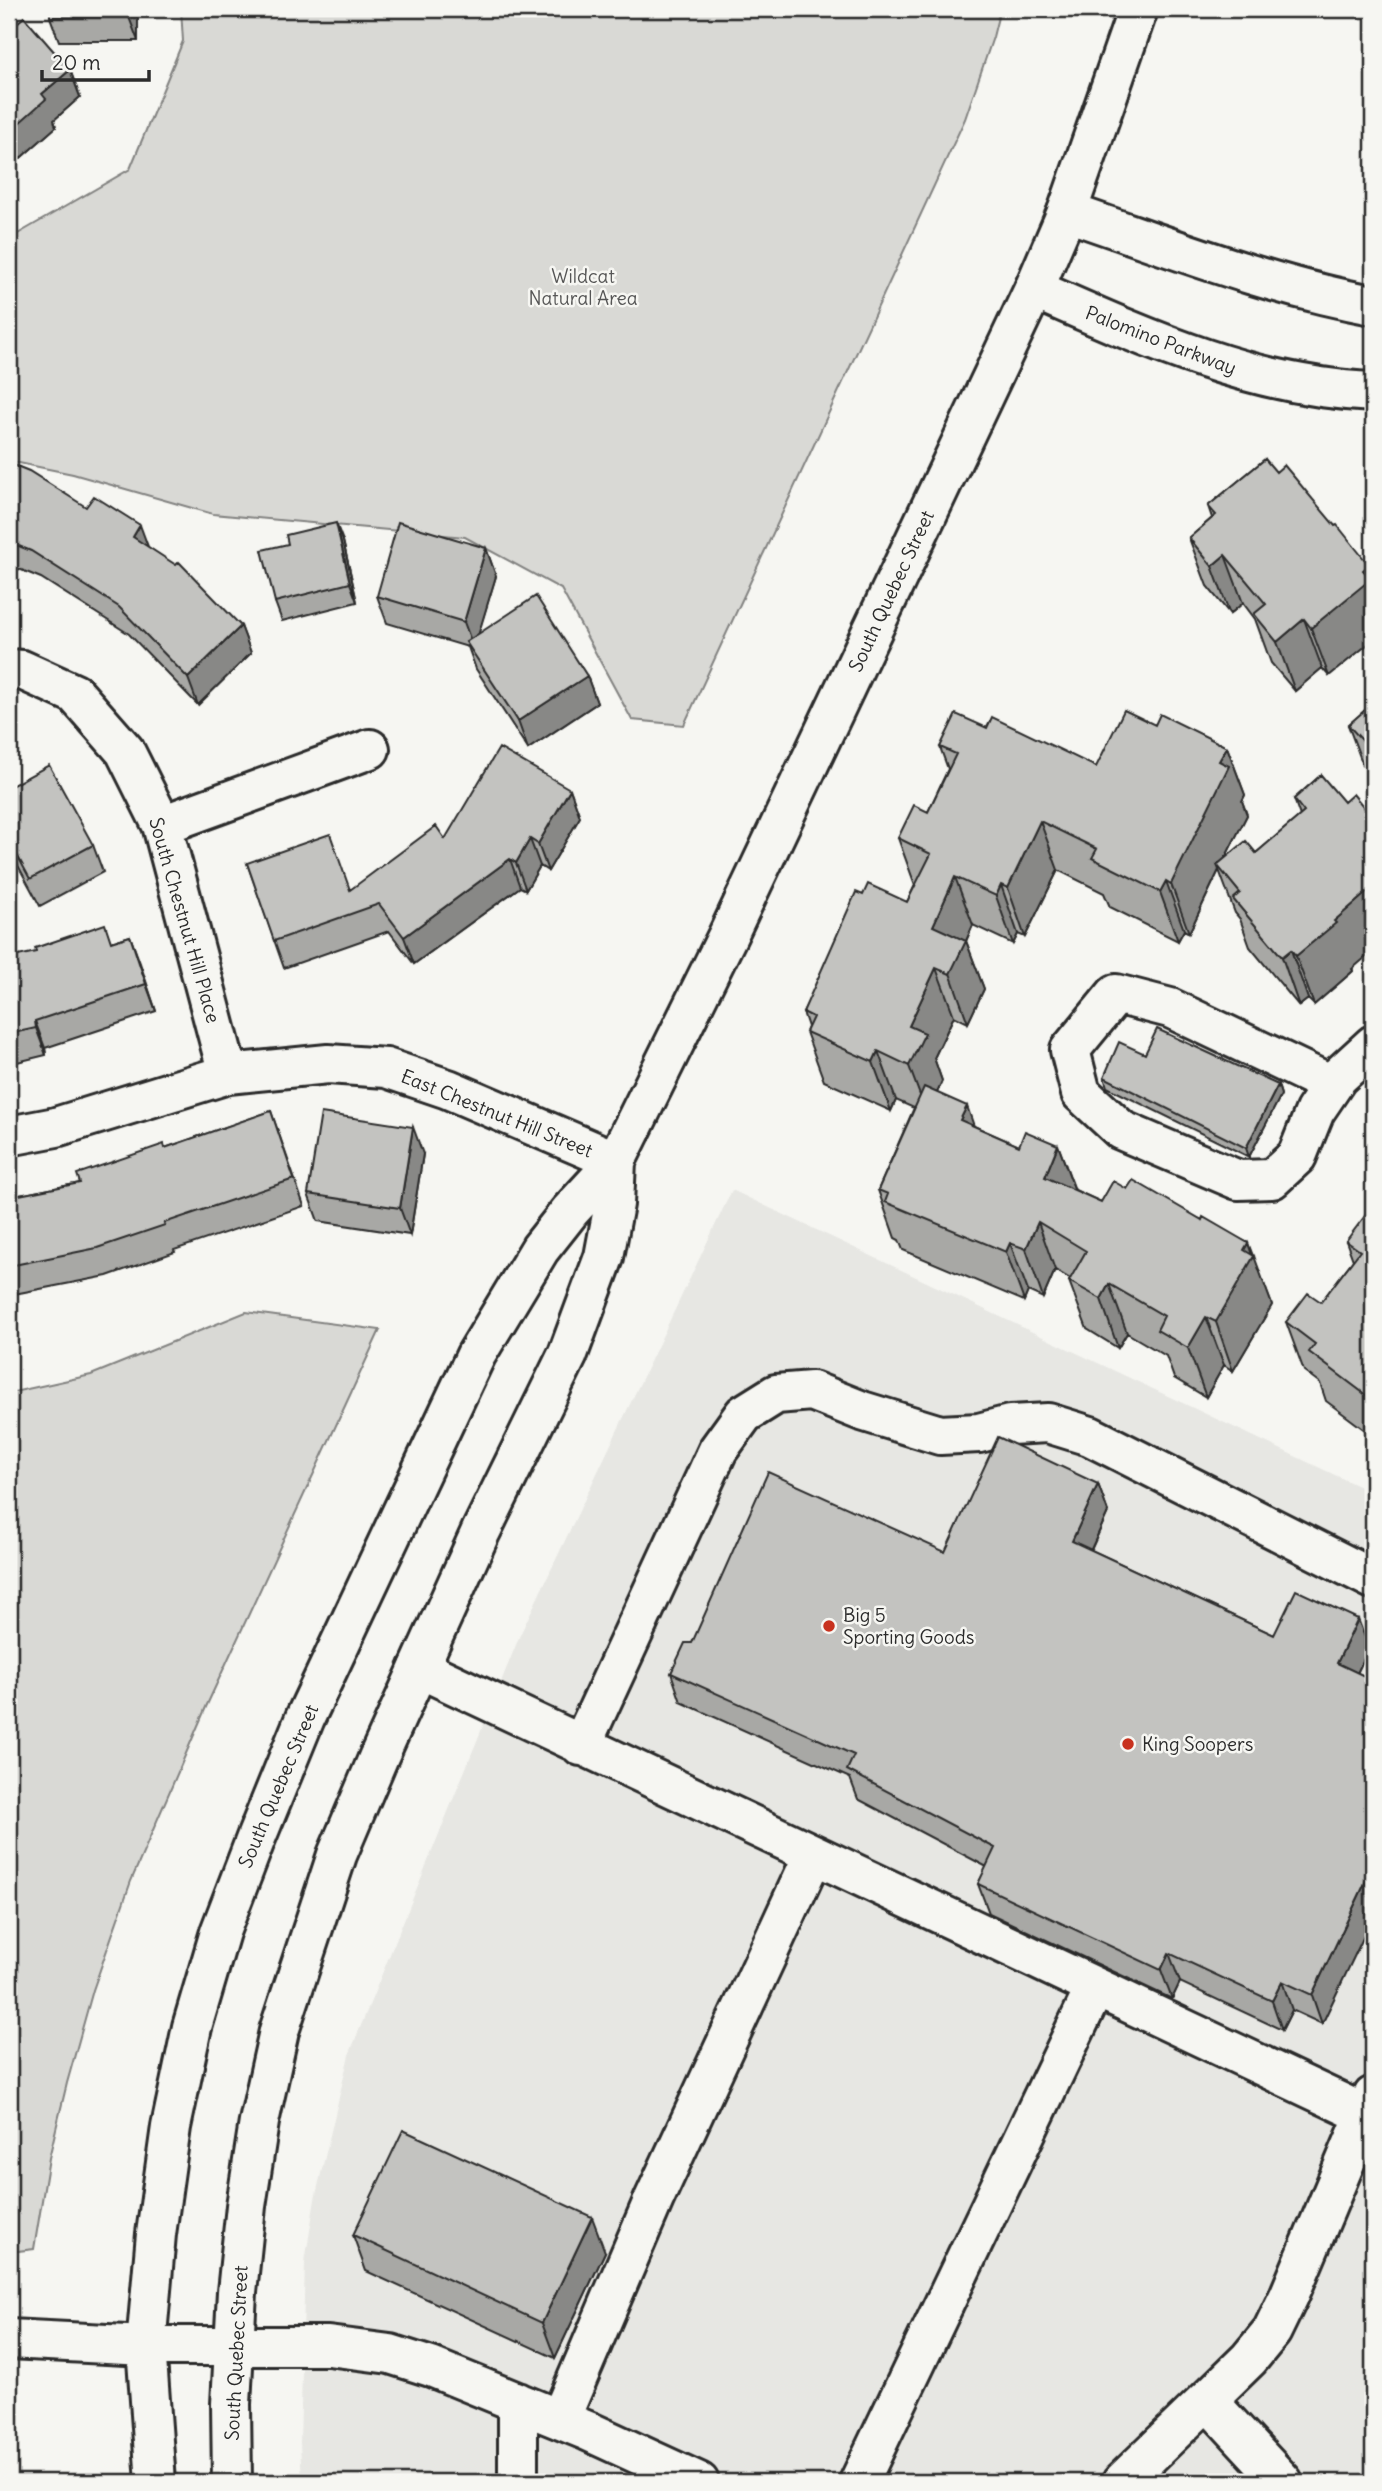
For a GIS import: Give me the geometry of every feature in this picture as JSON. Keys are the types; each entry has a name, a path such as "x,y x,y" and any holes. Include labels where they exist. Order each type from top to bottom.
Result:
{"main road":[{"name":"South Quebec Street","path":"156,2482 146,2346 156,2234 171,2127 192,2027 220,1932 256,1838 305,1718 476,1355 540,1249 570,1211 616,1161 734,923 1034,289 1067,212 1138,9"},
{"path":"1067,212 1279,283 1373,305"},
{"name":"Palomino Parkway","path":"1034,289 1160,344 1221,365 1284,381 1373,392"},
{"name":"South Chestnut Hill Place","path":"9,669 22,670 75,694 125,751 162,825 228,1074"},
{"path":"162,825 370,749"},
{"path":"1332,1085 1171,1007 1116,994 1070,1050 1082,1093 1121,1130 1238,1181 1272,1179 1297,1156 1315,1111 1332,1085 1373,1045"},
{"name":"East Chestnut Hill Street","path":"9,1136 56,1128 228,1074 328,1064 386,1068 449,1089 616,1161"},
{"name":"South Quebec Street","path":"232,2482 231,2404 246,2206 258,2122 279,2031 337,1855 481,1531 568,1354 604,1257 614,1204 616,1161"},
{"path":"581,1746 718,1450 744,1414 776,1394 812,1391 862,1411 940,1435 979,1433 1010,1425 1048,1423 1090,1436 1373,1579"},
{"path":"419,1668 1095,1988 1370,2109 1272,2331 1249,2359 1122,2482"},
{"path":"559,2419 654,2199 813,1856"},
{"path":"859,2482 1095,1988"},
{"path":"9,2339 146,2346 328,2346 390,2354 518,2402 699,2482"},
{"path":"1207,2400 1283,2482"},
{"path":"518,2402 518,2482"}],"shaded area":[{"path":"732,1190 1373,1493 1373,2482 302,2482 300,2443 305,2262 315,2199 349,2055 520,1635"}],"green space":[{"name":"Wildcat Natural Area","path":"181,9 444,9 452,16 537,9 1000,9 965,119 684,725 632,720 561,589 465,537 213,514 73,474 9,461 9,239 130,169 183,41"},
{"path":"246,1312 380,1330 206,1707 131,1881 93,1990 67,2083 49,2158 34,2249 9,2252 9,1393 91,1375"}],"building":[{"path":"50,9 129,9 129,17 50,17"},
{"path":"24,17 70,70 42,94 46,99 9,132 9,30"},
{"path":"1265,459 1276,472 1284,465 1335,526 1337,525 1369,565 1363,570 1371,579 1311,628 1304,619 1277,642 1254,614 1266,604 1225,555 1212,566 1189,538 1216,515 1208,506"},
{"path":"9,463 29,471 86,507 94,496 140,525 133,537 176,565 179,562 241,626 188,678 119,607 31,551 9,542"},
{"path":"398,522 486,548 464,622 377,596"},
{"path":"336,523 350,583 275,602 262,550 288,544 286,535"},
{"path":"536,596 587,676 518,721 466,642"},
{"path":"1373,686 1373,700 1367,692"},
{"path":"1373,703 1373,752 1348,725"},
{"path":"1124,710 1155,725 1160,714 1227,747 1219,761 1229,766 1171,884 1166,881 1160,892 1092,858 1097,849 1040,821 1008,888 1001,885 996,896 955,877 933,926 966,941 950,974 936,968 909,1026 925,1033 909,1066 878,1051 873,1062 806,1032 813,1017 803,1012 856,892 863,895 868,884 907,902 931,854 898,838 914,805 928,812 956,754 940,747 956,714 987,728 992,717 1096,767"},
{"path":"499,748 570,789 538,844 530,839 516,863 510,859 404,937 379,904 274,941 247,863 330,834 350,890 436,826 445,839"},
{"path":"49,765 93,845 30,879 9,840 9,787"},
{"path":"1321,775 1344,802 1353,794 1373,818 1373,887 1334,921 1336,923 1296,956 1291,950 1282,957 1233,899 1240,893 1217,865 1246,841 1256,853 1304,812 1294,799"},
{"path":"105,924 111,942 130,936 146,984 35,1021 36,1028 9,1034 9,958 36,952 35,948"},
{"path":"1157,1029 1278,1085 1246,1148 1104,1077 1119,1042 1145,1054"},
{"path":"924,1087 967,1106 960,1120 1019,1146 1025,1131 1058,1145 1045,1177 1101,1202 1113,1181 1127,1189 1133,1180 1248,1243 1244,1250 1254,1256 1216,1322 1206,1317 1188,1348 1157,1330 1164,1316 1109,1284 1101,1299 1069,1281 1086,1251 1038,1222 1026,1249 1010,1243 1006,1252 885,1202 888,1194 878,1190"},
{"path":"1373,1103 1373,1115 1367,1108"},
{"path":"271,1111 294,1179 97,1248 9,1266 9,1197 80,1183 77,1174 164,1144 165,1148"},
{"path":"321,1113 413,1127 400,1208 308,1194"},
{"path":"1368,1212 1373,1216 1373,1393 1370,1398 1309,1352 1315,1344 1286,1322 1308,1293 1321,1302 1360,1251 1346,1241"},
{"name":"King Soopers","path":"998,1437 1098,1484 1072,1541 1274,1635 1296,1590 1358,1619 1337,1663 1373,1680 1373,1866 1312,1995 1282,1981 1272,2001 1169,1953 1161,1970 978,1884 995,1848 847,1770 854,1755 671,1673 685,1643 692,1643 768,1472 945,1552"},
{"path":"403,2130 592,2217 542,2323 353,2235"}],"place":[{"name":"Big 5 Sporting Goods","path":"829,1626"},
{"name":"King Soopers","path":"1128,1744"}]}
